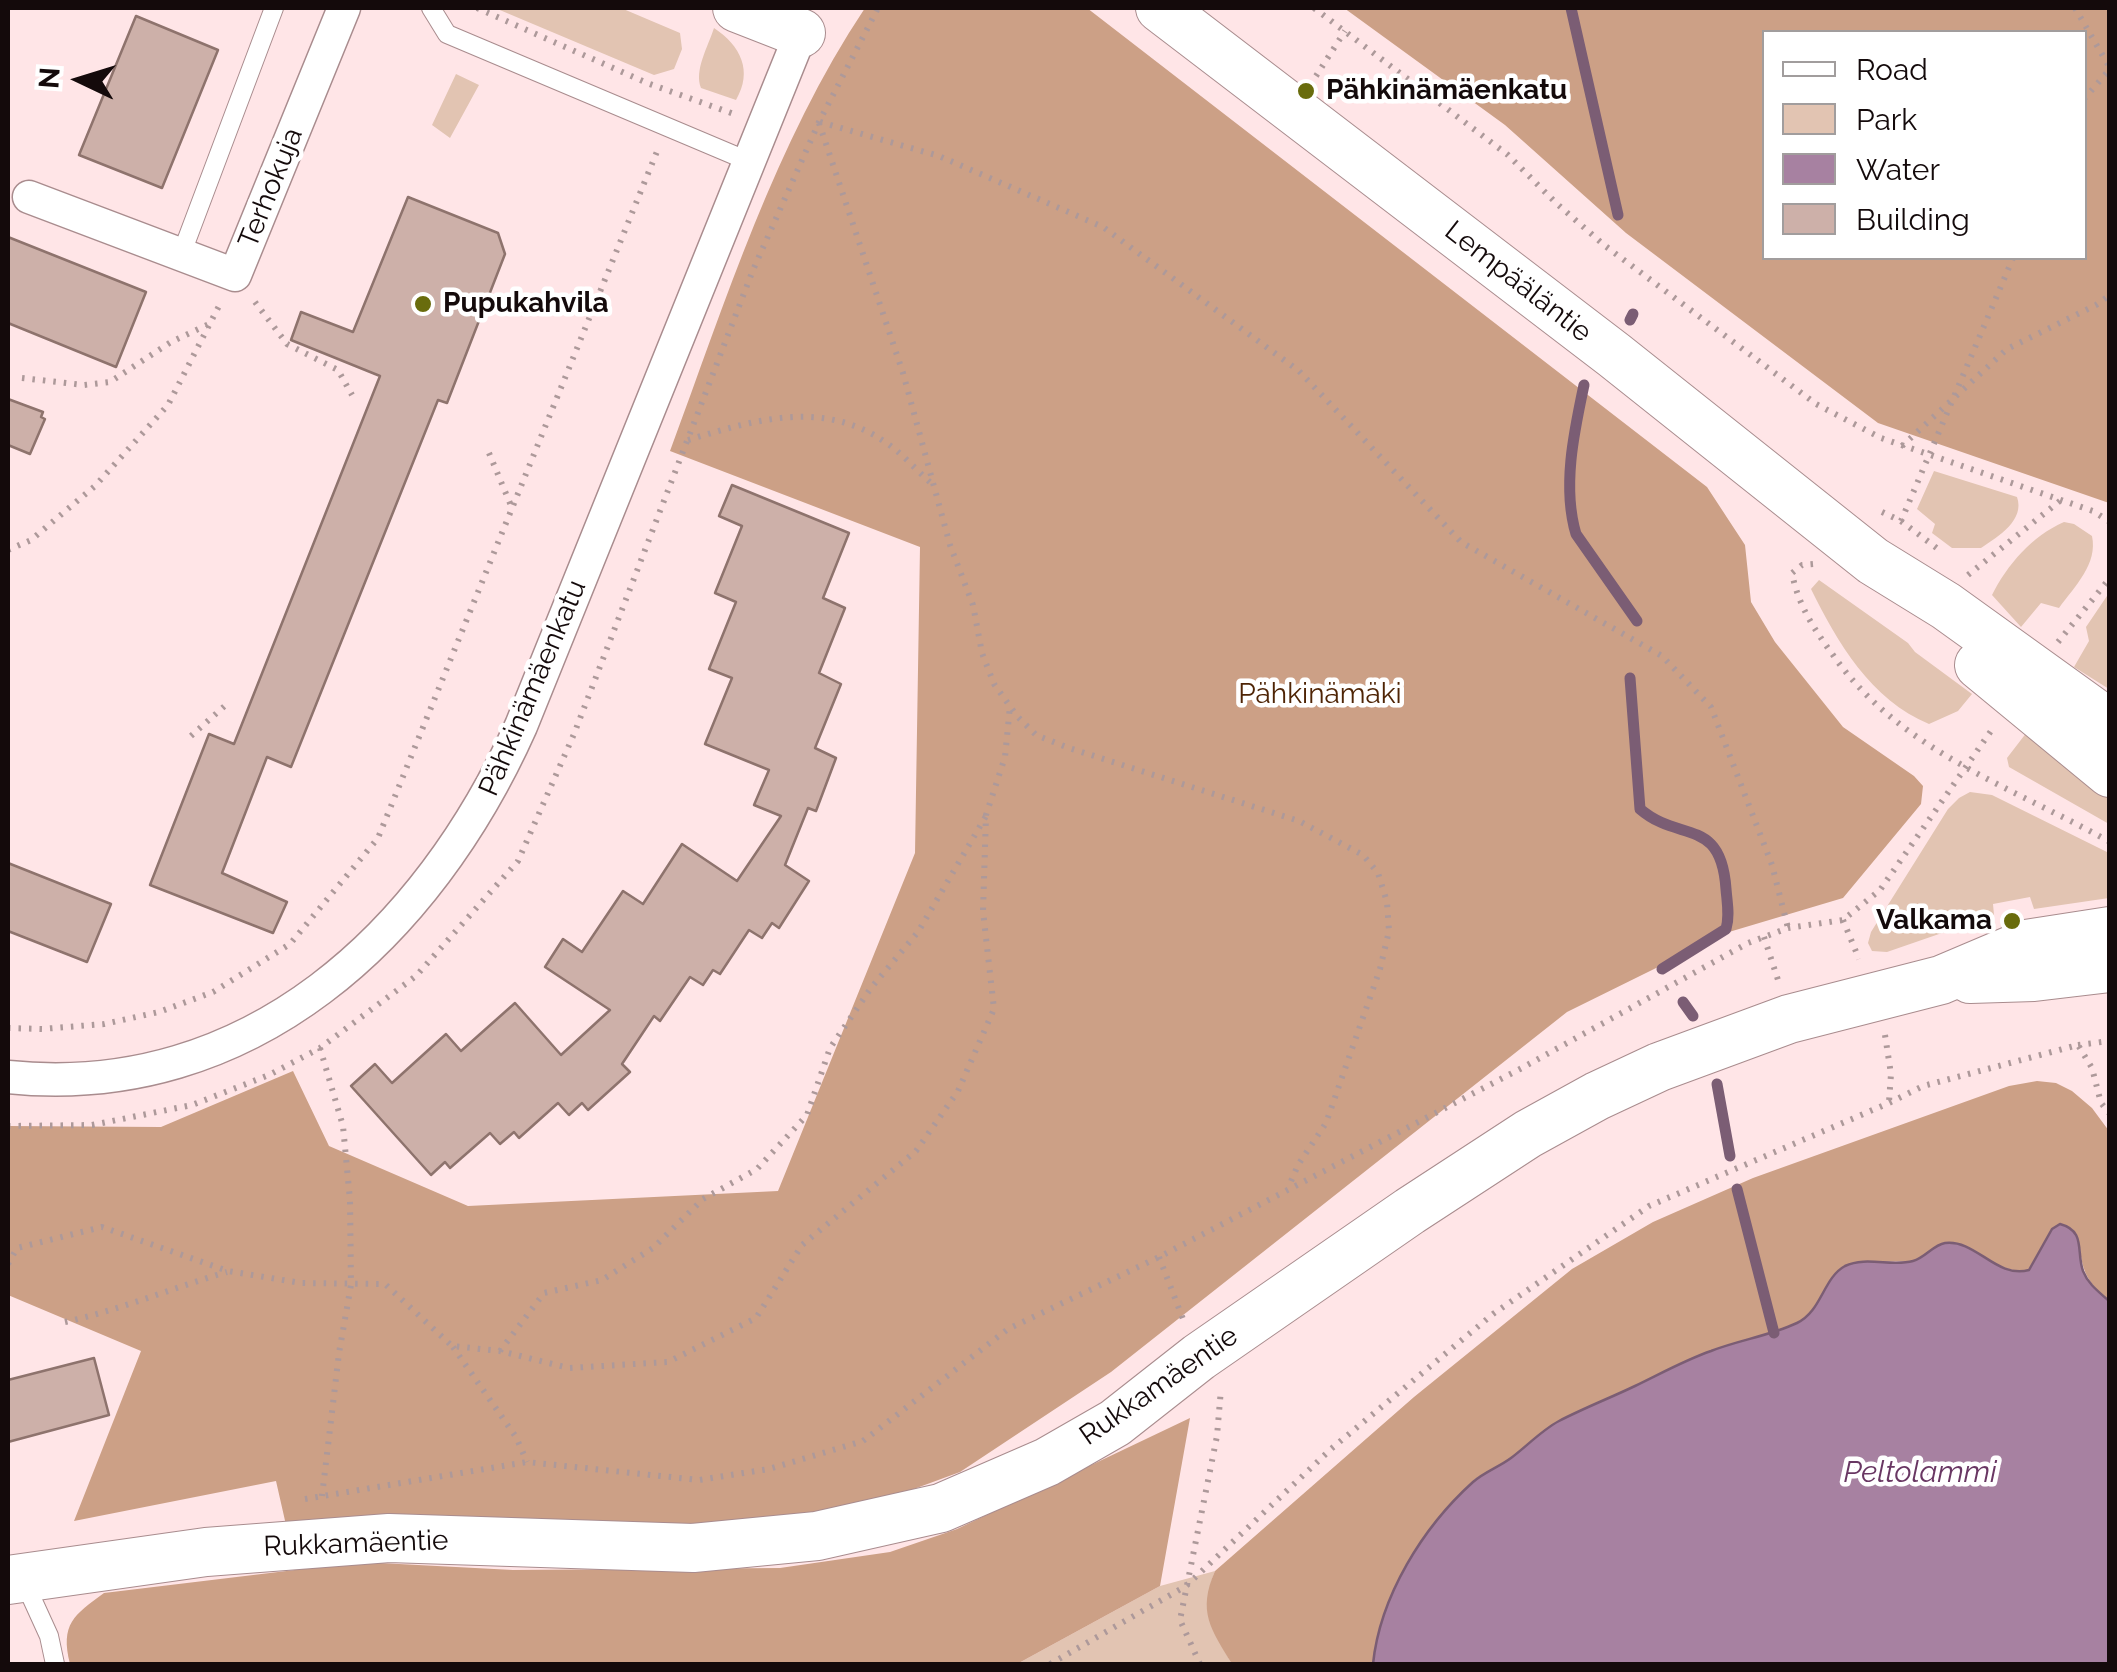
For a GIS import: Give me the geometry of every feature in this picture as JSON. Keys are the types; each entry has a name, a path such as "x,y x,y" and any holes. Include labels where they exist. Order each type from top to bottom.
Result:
{"main road":[{"path":"738,8 810,16"},
{"name":"Lempääläntie","path":"1160,8 1872,561 1946,606 2110,724"},
{"name":"Lempääläntie","path":"1872,561 1942,633 2044,722 2110,773"},
{"name":"Rukkamäentie","path":"15,1579 206,1552 389,1538 693,1548 817,1536 941,1508 1047,1462 1115,1423 1199,1357 1410,1211 1528,1134 1597,1096 1659,1067 1789,1019 1941,980 2026,944 2110,930"},
{"name":"Rukkamäentie","path":"1941,980 2034,977 2110,968"}],"street":[{"name":"Terhokuja","path":"29,198 235,276 344,8"},
{"name":"Pähkinämäenkatu","path":"8,1077 52,1082 141,1071 184,1059 259,1027 353,966 429,884 478,814 521,726 810,16"}],"lane":[{"path":"181,255 274,8"},
{"path":"431,8 447,34 748,161"},
{"path":"15,1579 49,1636 54,1664"}],"path":[{"path":"477,8 647,83 682,92 808,144 878,8"},
{"path":"1314,8 1508,155 1604,245 1785,381 1846,421 1902,446 2093,511 2110,522"},
{"path":"2075,8 2110,68 2087,95"},
{"path":"1294,109 1345,31"},
{"path":"8,1028 104,1024 158,1012 213,992 290,944 378,838 682,92"},
{"path":"818,122 903,374 950,545 973,604 982,653 994,684 1010,706 1036,735 1300,821 1363,854 1378,874 1387,902 1388,931 1380,969 1326,1122 1298,1165 1288,1189"},
{"path":"818,122 939,156 1102,227 1299,371 1461,542 1662,656 1711,708 1772,865 1788,928"},
{"path":"1901,520 2013,260"},
{"path":"8,550 31,540 96,486 168,405 235,276 287,344 338,370 352,394"},
{"path":"1902,446 2007,349 2110,295"},
{"path":"22,378 84,385 110,382 171,342 210,323"},
{"path":"687,440 789,414 838,421 884,441 934,486"},
{"path":"489,454 512,509"},
{"path":"1967,576 2061,500"},
{"path":"1814,564 1802,565 1792,574 1818,637 1848,679 1888,718 1966,767 2110,842"},
{"path":"2054,646 2110,578"},
{"path":"191,736 228,702"},
{"path":"500,1352 544,1293 602,1280 652,1248 704,1199 757,1169 807,1115 830,1048 871,988 918,932 986,815 1005,757 1010,706"},
{"path":"303,1500 527,1462 699,1480 770,1469 863,1441 1008,1329 1159,1257 1520,1069 1748,943 1788,928 1843,920 1880,890 2001,717"},
{"path":"452,1346 570,1368 668,1362 756,1318 802,1245 916,1151 958,1091 994,1009 983,911 986,815"},
{"path":"1843,920 1862,965"},
{"path":"1885,1034 1892,1074 1890,1103"},
{"path":"1050,1664 1186,1586 1331,1449 1493,1314 1649,1206 1922,1086 2078,1044 2110,1041"},
{"path":"2078,1044 2092,1068 2101,1103 2110,1114"},
{"path":"320,1048 342,1126 350,1200 351,1285 322,1497"},
{"path":"8,1264 18,1248 102,1228 228,1271 301,1283 384,1284 452,1346 516,1437 527,1462"},
{"path":"1159,1257 1199,1357 1222,1381 1220,1410 1180,1620 1200,1664"},
{"path":"64,1322 115,1311 168,1289 228,1271"}],"green space":[{"path":"495,8 621,8 680,33 682,49 674,69 654,75"},
{"name":"Pähkinämäki","path":"865,8 1087,8 1707,487 1745,545 1751,602 1775,642 1843,727 1914,776 1923,786 1921,804 1843,898 1729,932 1567,1012 1111,1372 960,1472 846,1514 763,1522 286,1525 276,1481 74,1521 141,1351 8,1295 8,1126 161,1127 293,1071 329,1146 468,1206 778,1191 915,853 920,547 670,451 779,168 804,113"},
{"path":"1344,8 2109,8 2109,503 1878,423 1626,233 1505,125"},
{"path":"714,28 737,51 744,69 736,100 701,88 700,66"},
{"path":"456,74 479,85 450,138 432,125"},
{"path":"1934,471 2017,497 2014,520 1981,548 1952,548 1932,533 1935,524 1917,509"},
{"path":"2064,522 2092,536 2092,556 2059,608 2041,603 2021,627 1992,595 2022,552"},
{"path":"1819,580 1972,694 1958,711 1929,724 1873,685 1844,649 1821,609 1811,589"},
{"path":"2109,593 2109,689 2074,667 2089,641 2086,627"},
{"path":"2027,732 2109,793 2109,824 2009,767 2007,758"},
{"path":"1970,792 1992,795 2109,853 2109,898 2034,909 2030,897 1993,904 1994,915 1887,952 1872,951 1868,943 1871,932 1948,809"},
{"path":"2037,1081 2056,1083 2072,1091 2092,1108 2109,1131 2109,1301 2088,1278 2080,1248 2052,1229 2036,1261 2029,1270 2021,1272 1997,1266 1964,1246 1939,1245 1915,1261 1865,1262 1835,1276 1806,1319 1774,1333 1711,1351 1555,1423 1507,1461 1475,1479 1382,1621 1373,1664 1232,1664 1209,1620 1207,1598 1215,1571 1414,1397 1572,1269 1653,1222 1753,1178 2009,1086"},
{"path":"1190,1418 1160,1586 1017,1664 70,1664 67,1650 72,1622 104,1593 361,1562 513,1570 780,1568 890,1552 957,1529"},
{"path":"1215,1571 1209,1595 1212,1619 1232,1664 1017,1664 1160,1586"}],"water":[{"name":"Peltolammi","path":"2060,1224 2074,1231 2085,1276 2109,1301 2109,1664 1373,1664 1385,1613 1421,1541 1473,1482 1553,1425 1692,1359 1797,1323 1812,1311 1832,1278 1845,1266 1913,1261 1937,1246 1956,1243 2006,1269 2029,1270 2052,1229"}],"building":[{"path":"136,16 218,50 162,188 79,155"},
{"path":"408,197 498,233 505,254 447,403 438,400 291,767 267,757 222,873 287,902 273,933 150,885 209,734 234,744 380,376 291,340 301,312 353,332"},
{"path":"8,237 146,292 116,367 8,323"},
{"path":"8,399 43,412 41,417 45,419 30,454 8,445"},
{"path":"732,485 849,533 823,598 845,608 819,673 841,684 815,748 836,758 816,811 808,808 785,865 809,881 779,928 772,923 762,938 749,930 720,974 713,970 703,985 690,977 660,1021 654,1016 622,1064 630,1072 588,1110 582,1103 569,1115 558,1103 519,1138 514,1132 500,1144 490,1133 450,1168 445,1162 431,1175 351,1086 375,1064 392,1083 446,1034 461,1051 515,1003 561,1055 610,1010 545,967 563,939 582,952 623,891 643,904 682,844 737,881 781,816 754,805 769,770 705,744 732,678 709,669 736,602 715,593 742,526 719,516"},
{"path":"8,863 111,904 87,962 8,931"},
{"path":"94,1358 109,1415 8,1442 8,1380"}],"waterway":[{"path":"1571,8 1618,215"},
{"path":"1630,320 1633,314"},
{"path":"1584,385 1571,460 1570,498 1576,534 1637,621"},
{"path":"1630,678 1640,809 1707,841 1716,850 1726,889 1726,929 1662,969"},
{"path":"1683,1002 1693,1016"},
{"path":"1717,1084 1730,1156"},
{"path":"1737,1189 1774,1333"}],"place":[{"name":"Pähkinämäenkatu","path":"1306,91"},
{"name":"Pupukahvila","path":"423,304"},
{"name":"Valkama","path":"2012,921"}]}
